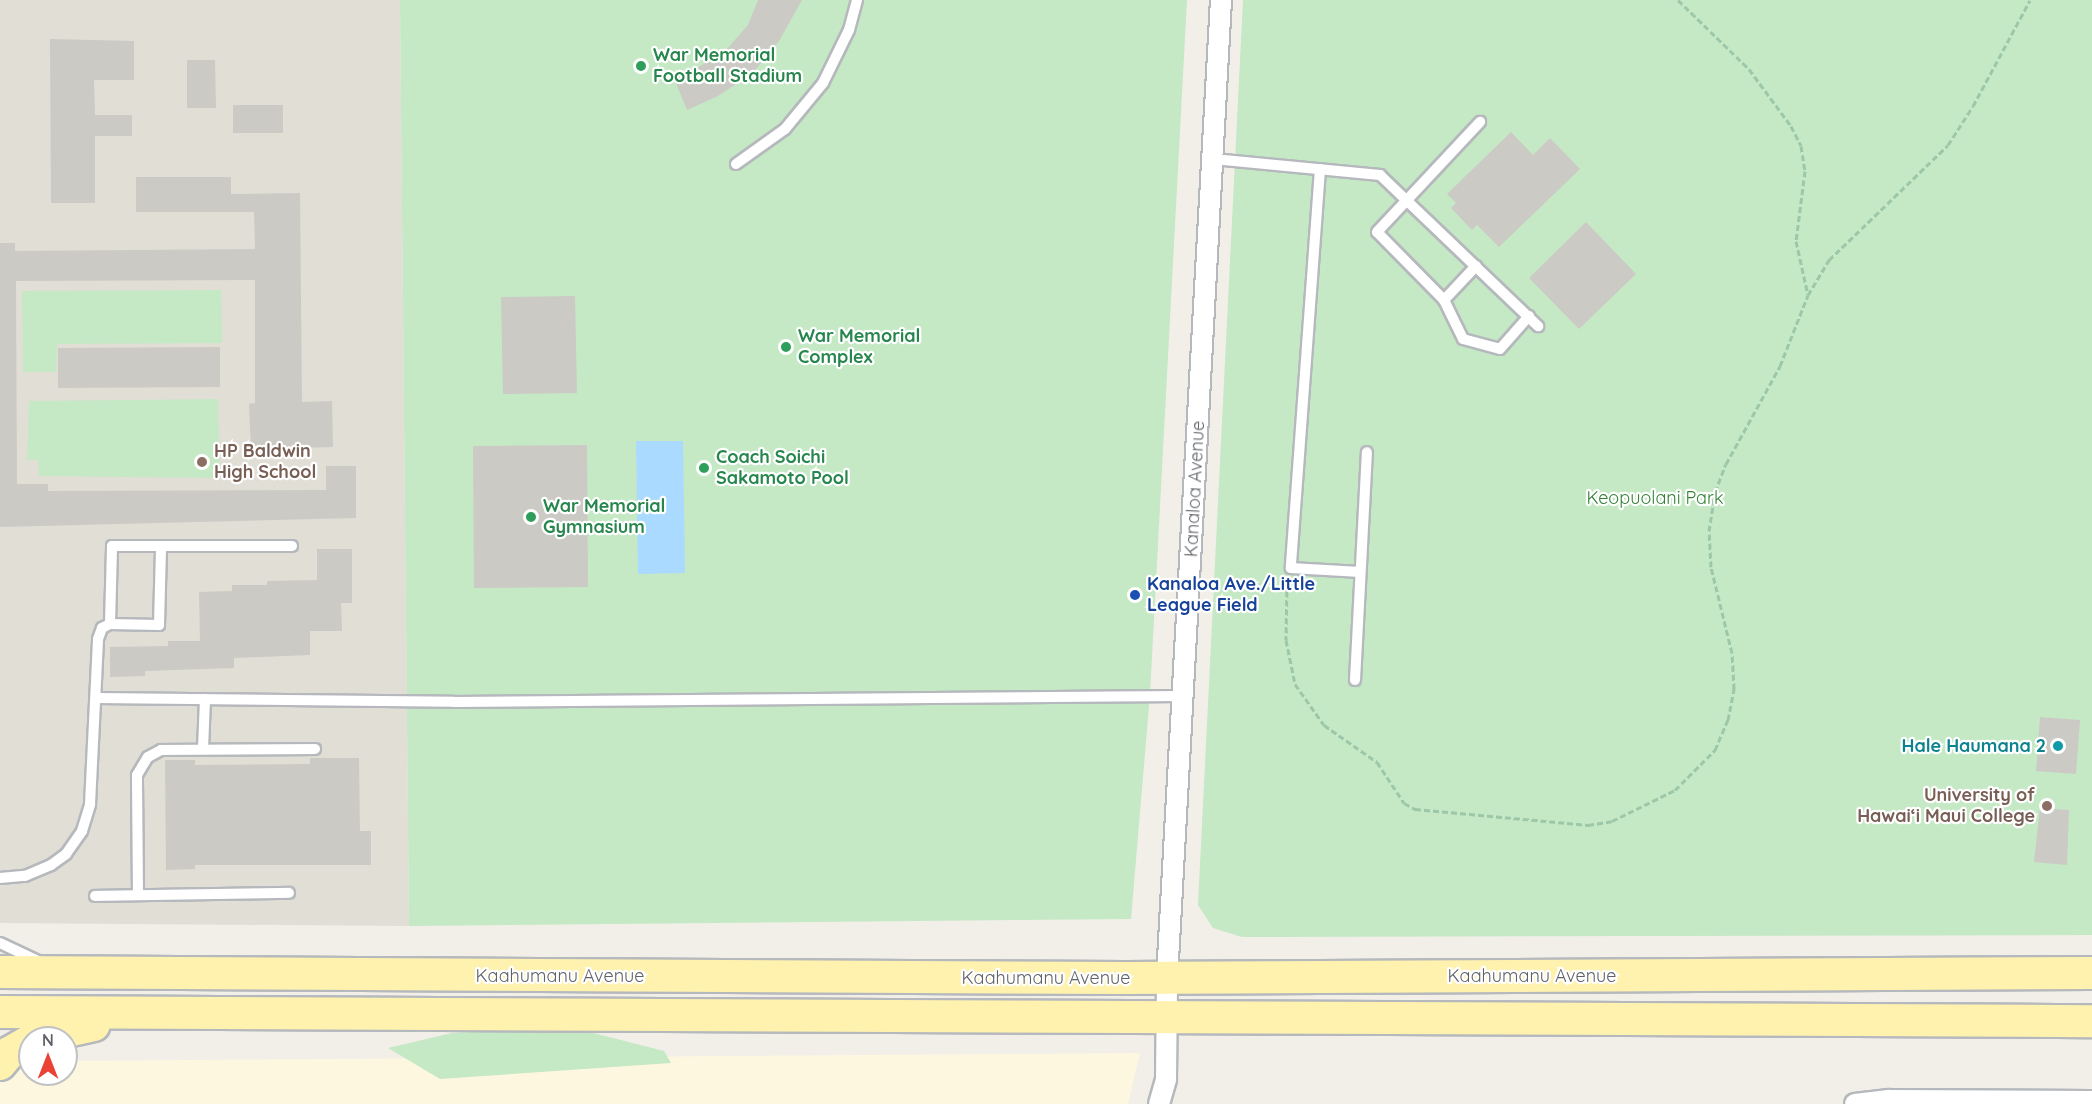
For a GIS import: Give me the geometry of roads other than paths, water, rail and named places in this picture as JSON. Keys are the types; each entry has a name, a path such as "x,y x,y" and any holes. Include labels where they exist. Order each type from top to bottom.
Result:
{"main road":[{"name":"Kaahumanu Avenue","path":"0,972 1167,978 2092,973"},
{"path":"0,1011 1166,1019 2092,1021"},
{"path":"78,1029 153,1012"},
{"path":"0,1064 9,1053 18,1048"}],"street":[{"name":"Kanaloa Avenue","path":"1159,1104 1166,1078 1167,978 1221,0"},
{"path":"1855,1104 1889,1100 2092,1101"}],"lane":[{"path":"736,164 785,129 823,83 845,39 857,0"},
{"path":"1480,122 1405,199 1377,232 1444,300 1463,339 1500,349 1528,316"},
{"path":"1213,159 1380,175 1538,326"},
{"path":"1320,169 1291,568 1360,572"},
{"path":"1444,300 1476,266"},
{"path":"1355,680 1367,452"},
{"path":"110,624 112,546 292,546"},
{"path":"0,878 25,876 51,866 72,847 82,831 90,804 98,639 102,628 110,624 159,625 160,546"},
{"path":"96,698 454,702 1184,696"},
{"path":"203,749 205,699"},
{"path":"138,895 139,768 148,757 161,750 315,748"},
{"path":"95,896 290,893"},
{"path":"0,944 68,974"}],"water":[{"path":"636,441 683,441 685,573 638,574"}],"place":[{"name":"War Memorial Football Stadium","path":"641,66"},
{"name":"War Memorial Complex","path":"786,347"},
{"name":"HP Baldwin High School","path":"202,462"},
{"name":"Coach Soichi Sakamoto Pool","path":"704,468"},
{"name":"War Memorial Gymnasium","path":"531,517"},
{"name":"Kanaloa Ave./Little League Field","path":"1135,595"},
{"name":"Hale Haumana 2","path":"2058,746"},
{"name":"University of Hawai‘i Maui College","path":"2047,806"}],"park label":[{"name":"Keopuolani Park","path":"1655,498"}]}
